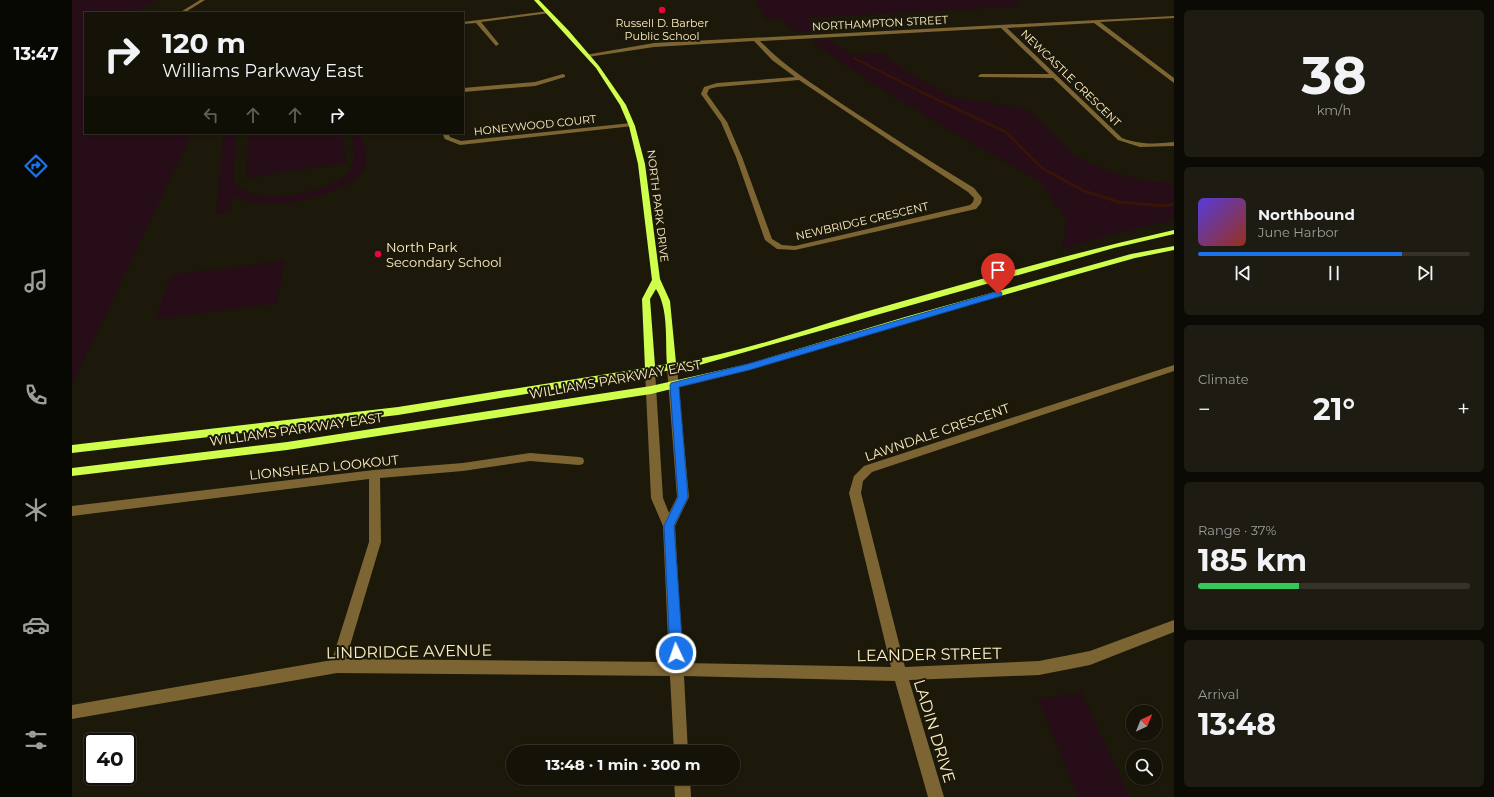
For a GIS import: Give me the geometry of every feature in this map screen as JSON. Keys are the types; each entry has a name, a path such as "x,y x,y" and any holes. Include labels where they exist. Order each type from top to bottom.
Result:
{"main road":[{"name":"NORTH PARK DRIVE","path":"536,0 588,55 599,69 624,107 631,125 638,146 643,173 656,281 666,299 672,367"},
{"name":"WILLIAMS PARKWAY EAST","path":"72,449 398,411 672,367 749,350 945,292 1112,246 1174,232"},
{"name":"WILLIAMS PARKWAY EAST","path":"72,472 287,446 651,390 749,367 908,319 1134,256 1174,248"},
{"name":"NORTH PARK DRIVE","path":"650,371 646,299 656,281"}],"street":[{"path":"182,12 203,0"},
{"path":"464,23 548,12"},
{"name":"NORTHAMPTON STREET","path":"588,55 654,46 755,39 1174,17"},
{"path":"1094,21 1174,81"},
{"path":"478,22 496,44"},
{"name":"NEWCASTLE CRESCENT","path":"1002,26 1120,139 1132,145 1146,147 1174,144"},
{"name":"NEWBRIDGE CRESCENT","path":"755,39 774,59 800,78 892,140 971,190 978,198 977,203 973,207 795,248 780,247 769,240 740,157 724,122 704,94 706,88 717,85 800,78"},
{"path":"464,90 535,84 564,76"},
{"path":"981,76 1054,76"},
{"name":"HONEYWOOD COURT","path":"446,134 447,138 460,143 631,125"},
{"path":"669,526 683,497 672,367"},
{"name":"LAWNDALE CRESCENT","path":"900,674 856,493 858,479 868,469 1174,368"},
{"path":"650,371 657,498 669,526 681,745"},
{"name":"LIONSHEAD LOOKOUT","path":"72,511 374,474 463,467 530,457 579,461"},
{"path":"337,666 375,542 374,474"},
{"name":"LEANDER STREET","path":"677,668 900,674 1038,668 1090,658 1174,626"},
{"name":"LINDRIDGE AVENUE","path":"72,712 337,666 677,668"},
{"name":"LADIN DRIVE","path":"900,674 936,797"},
{"path":"682,785 683,797"}],"shaded area":[{"path":"72,0 157,0 137,12 84,12 84,134 192,134 72,385"},
{"path":"756,0 1014,0 1022,6 807,18 817,31 796,32 780,19 766,20"},
{"path":"830,40 851,55 883,54 909,73 950,97 1027,109 1075,156 1107,171 1151,182 1174,183 1174,220 1117,233 1062,249 1067,220 1039,181 949,130 869,81 811,41"},
{"path":"224,134 236,134 233,183 250,193 257,195 281,196 313,191 328,186 341,179 350,170 354,160 354,150 350,134 361,134 366,163 361,173 352,181 340,188 309,199 281,204 251,202 232,196 230,212 216,214"},
{"path":"249,134 342,134 346,163 246,178"},
{"path":"284,261 277,303 156,319 171,275"},
{"path":"1081,692 1130,797 1078,797 1038,699"}],"waterway":[{"path":"854,58 923,93"},
{"path":"923,93 1006,132 1042,168 1084,191 1119,202 1164,206 1174,204"}],"place":[{"name":"Russell D. Barber Public School","path":"662,10"},
{"name":"North Park Secondary School","path":"378,254"}],"route":[{"path":"676,653 669,526 683,497 674,385 749,367 908,319 998,294"}]}
